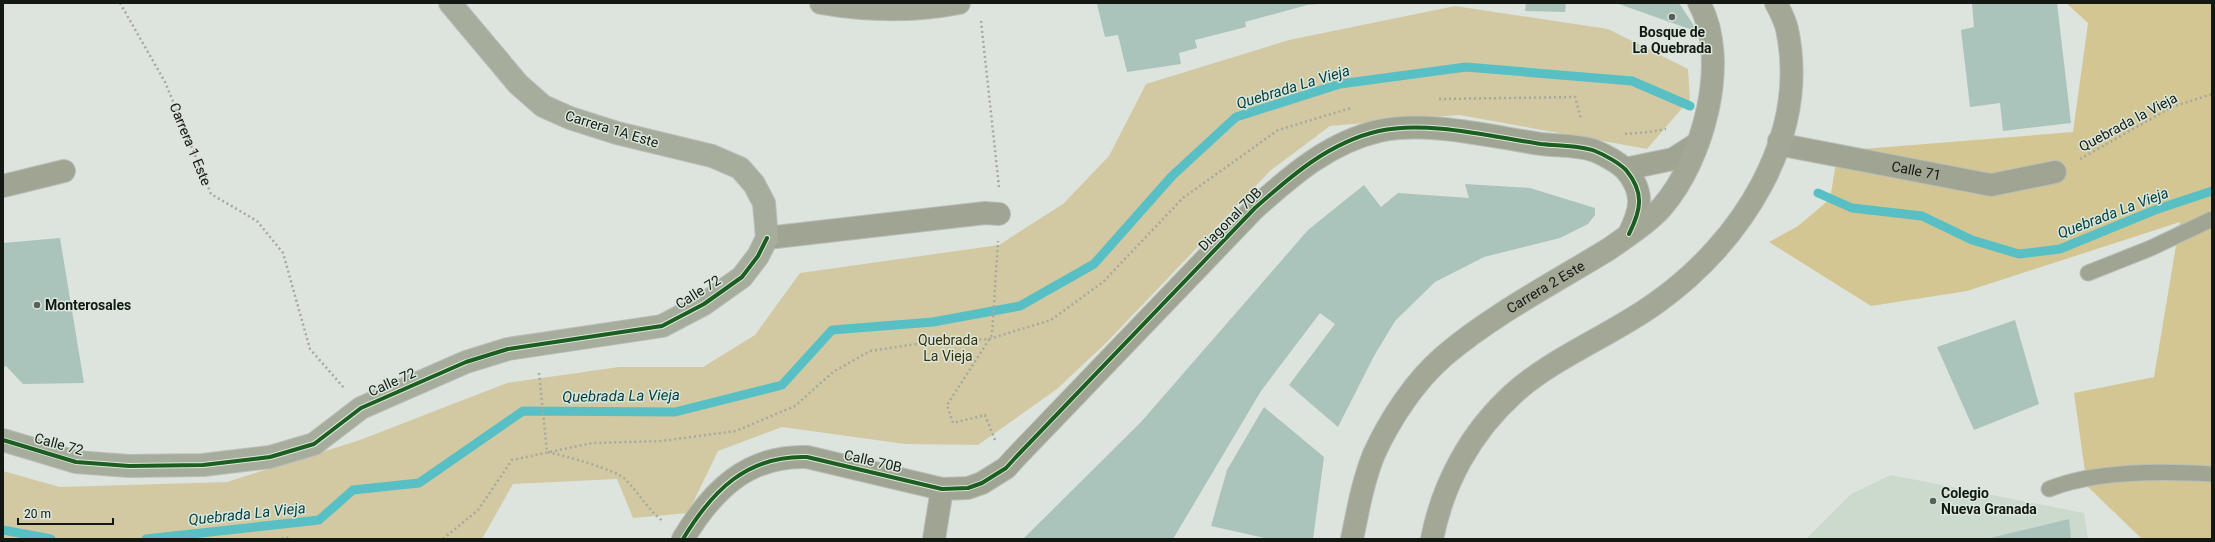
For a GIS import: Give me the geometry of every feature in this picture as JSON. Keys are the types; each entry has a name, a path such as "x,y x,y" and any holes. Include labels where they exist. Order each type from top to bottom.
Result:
{"main road":[{"path":"821,3 847,7 887,10 933,8 959,3"},
{"name":"Carrera 2 Este","path":"1352,539 1360,498 1374,454 1395,415 1416,386 1443,357 1471,335 1609,249 1629,234 1661,208 1685,176 1698,143 1712,83 1712,51 1708,29 1699,3"},
{"path":"1432,539 1446,489 1460,460 1496,412 1514,393 1541,374 1656,304 1690,276 1712,254 1741,220 1765,178 1779,141 1787,111 1790,84 1786,27 1776,3"}],"street":[{"name":"Carrera 1A Este","path":"450,3 518,84 543,106 570,118 617,133 712,156 740,168 754,184 764,204 767,238"},
{"name":"Diagonal 70B","path":"968,488 994,476 1016,458 1255,208 1280,186 1324,153 1352,139 1380,131 1418,126 1594,151 1625,169"},
{"name":"Calle 71","path":"1779,141 1788,146 1991,185 2055,172"},
{"path":"1629,234 1640,209 1639,195 1625,169 1673,159 1698,143"},
{"path":"3,186 64,171"},
{"path":"767,238 992,214"},
{"name":"Calle 72","path":"3,440 76,462 129,466 203,465 270,457 314,444 361,408 466,362 508,349 662,326 704,304 742,277 758,256 767,238"},
{"name":"Calle 70B","path":"683,538 706,504 728,484 754,466 773,459 788,456 807,457 942,489 968,488"},
{"path":"934,539 942,489"}],"lane":[{"path":"2088,274 2151,248 2212,219"},
{"path":"2049,489 2068,481 2146,472 2212,474"}],"path":[{"path":"980,16 1000,198 984,200 992,214 995,288 992,335 947,405 953,424 985,415 993,438 1016,458"},
{"path":"1436,99 1466,97 1574,97 1582,122"},
{"path":"443,539 478,510 512,460 592,443 661,441 736,430 795,406 833,372 870,351 930,342 989,339 1051,320 1103,282 1183,198 1278,130 1359,106"},
{"path":"1594,151 1619,134 1650,132 1672,128"},
{"path":"542,400 547,452"},
{"path":"547,452 587,462 625,478 650,511 683,538"},
{"path":"282,539 285,537 291,539"}],"shaded area":[{"path":"2066,3 2212,3 2212,539 2142,539 2087,486 2074,393 2154,377 2180,222 1967,291 1871,306 1769,242 1798,226 1830,199 1838,151 2073,132 2088,23"},
{"name":"Colegio Nueva Granada","path":"1891,475 2084,513 2088,539 1806,539 1851,494"}],"green space":[{"name":"Quebrada La Vieja","path":"1455,6 1608,29 1688,69 1690,99 1647,149 1459,115 1330,126 1270,171 1106,343 1057,389 978,445 905,444 782,427 718,451 688,513 633,518 617,479 513,484 482,539 3,539 3,471 60,487 227,482 360,440 507,383 619,367 703,367 755,335 800,273 999,245 1063,204 1109,156 1146,84 1289,40"}],"building":[{"path":"1330,3 1307,5 1245,22 1246,27 1195,40 1197,48 1179,53 1181,64 1127,72 1118,35 1105,37 1097,4"},
{"path":"1526,3 1566,3 1565,12 1525,11"},
{"name":"Bosque de La Quebrada","path":"1616,3 1679,3 1698,32"},
{"path":"1972,3 2057,3 2071,123 2003,131 2000,103 1970,107 1961,30 1974,27"},
{"path":"1465,184 1530,188 1595,208 1595,215 1588,224 1560,238 1484,257 1435,282 1395,321 1374,356 1338,427 1289,385 1335,324 1320,313 1261,391 1173,539 1023,539 1141,422 1308,230 1364,185 1381,207 1398,193 1469,198"},
{"name":"Monterosales","path":"60,238 84,383 23,384 6,366 3,368 3,243"},
{"path":"2015,320 2039,404 1974,430 1937,347"},
{"path":"1264,407 1324,457 1313,539 1269,539 1211,526 1227,470"},
{"path":"2069,519 2071,539 1990,538"}],"waterway":[{"name":"Quebrada La Vieja","path":"146,539 319,520 353,490 419,483 523,411 675,412 782,385 832,330 933,322 1020,306 1094,264 1172,176 1236,117 1340,84 1466,67 1632,81 1690,106"},
{"name":"Quebrada La Vieja","path":"1818,193 1852,208 1922,216 1972,240 2019,254 2060,249 2155,210 2212,191"},
{"name":"Quebrada La Vieja","path":"3,530 51,539"}],"cycle path":[{"path":"683,539 706,506 719,491 733,479 749,469 766,462 786,458 807,457 942,489 968,488 982,483 1006,468 1255,208 1312,161 1328,151 1361,136 1397,128 1438,128 1595,151 1612,159 1623,167 1632,178 1636,186 1639,202 1638,209 1629,234"},
{"path":"3,440 76,462 129,466 203,465 270,457 314,444 361,408 466,362 508,349 662,326 704,304 742,277 758,256 767,238"}],"place":[{"name":"Bosque de La Quebrada","path":"1672,17"},
{"name":"Monterosales","path":"37,305"},
{"name":"Colegio Nueva Granada","path":"1933,501"}]}
